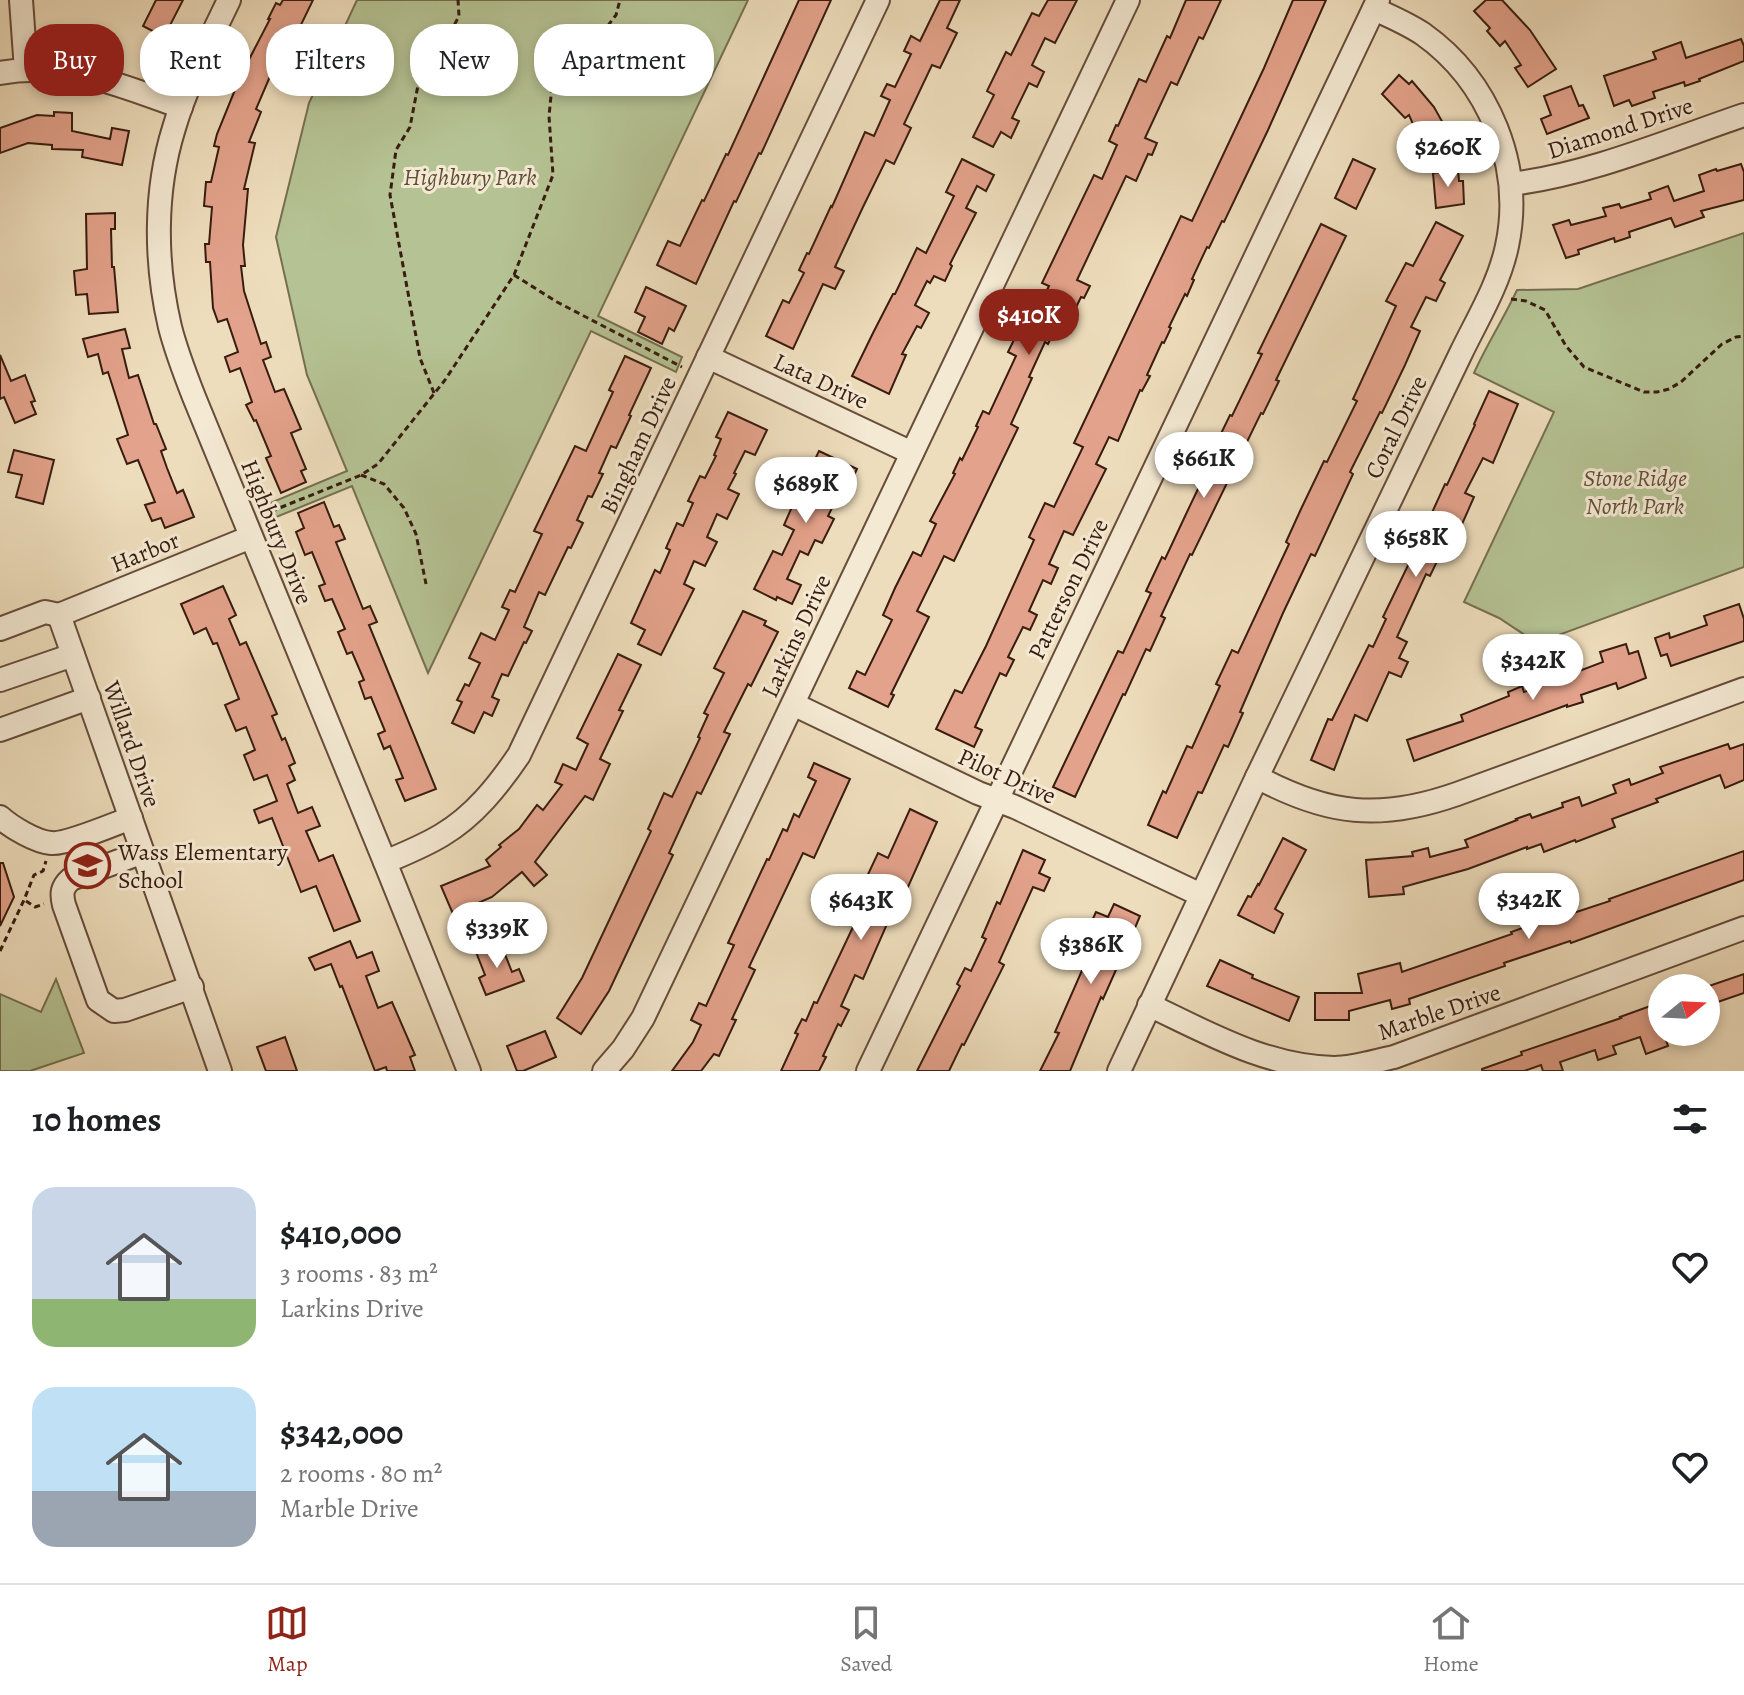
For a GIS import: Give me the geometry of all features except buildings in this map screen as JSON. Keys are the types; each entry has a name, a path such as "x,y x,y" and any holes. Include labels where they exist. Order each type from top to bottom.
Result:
{"street":[{"path":"21,0 24,42"},
{"name":"Highbury Drive","path":"229,0 181,107 168,151 160,205 161,257 170,326 183,368 253,528 469,1071"},
{"name":"Bingham Drive","path":"385,862 430,842 454,826 493,792 519,755 878,0"},
{"name":"Larkins Drive","path":"604,1071 643,1018 1128,0"},
{"name":"Coral Drive","path":"1119,1071 1257,777 1492,292 1507,245 1511,184 1500,135 1490,114 1455,62 1422,33 1376,5"},
{"name":"Patterson Drive","path":"868,1071 1376,5"},
{"path":"0,73 24,70"},
{"path":"124,86 181,107"},
{"name":"Diamond Drive","path":"1511,184 1578,171 1744,115"},
{"name":"Lata Drive","path":"708,357 912,453"},
{"name":"Harbor","path":"0,629 45,612 59,615 253,528"},
{"name":"Willard Drive","path":"59,615 220,1071"},
{"path":"0,680 73,655"},
{"path":"1257,777 1294,796 1335,808 1383,811 1423,805 1744,689"},
{"path":"0,730 89,698"},
{"name":"Pilot Drive","path":"793,704 1201,895"},
{"path":"0,817 20,831 50,843 63,842 131,818"},
{"path":"143,852 71,879 63,886 64,905 98,1000 114,1011 125,1010 192,987"},
{"name":"Marble Drive","path":"1149,1005 1250,1052 1304,1065 1337,1068 1394,1057 1424,1047 1744,928"}],"path":[{"path":"434,393 420,358 390,195 396,150 410,127 419,80 436,60 459,16 458,0"},
{"path":"253,528 378,464 434,393 514,275 553,175 549,116 552,86 572,73 616,15 620,0"},
{"path":"514,275 557,302 682,367"},
{"path":"1511,299 1526,301 1545,310 1566,346 1584,367 1644,392 1669,389 1681,382 1722,344 1744,336"},
{"path":"361,475 384,484 404,508 416,534 426,584"},
{"path":"0,951 34,875 43,871 50,843"},
{"path":"24,900 35,907 52,902"}],"green space":[{"name":"Highbury Park","path":"357,0 748,0 714,72 714,24 534,24 534,96 702,96 598,316 682,357 676,372 591,331 428,673 352,486 269,520 263,506 347,471 307,375 276,237 312,96 394,96 394,24 346,24"},
{"name":"Stone Ridge North Park","path":"1744,233 1744,567 1537,643 1499,618 1464,602 1554,412 1474,373 1517,290 1578,289"},
{"path":"56,979 84,1053 30,1071 0,1071 0,994 41,1012"}],"place":[{"name":"Wass Elementary School","path":"87,866"}]}
